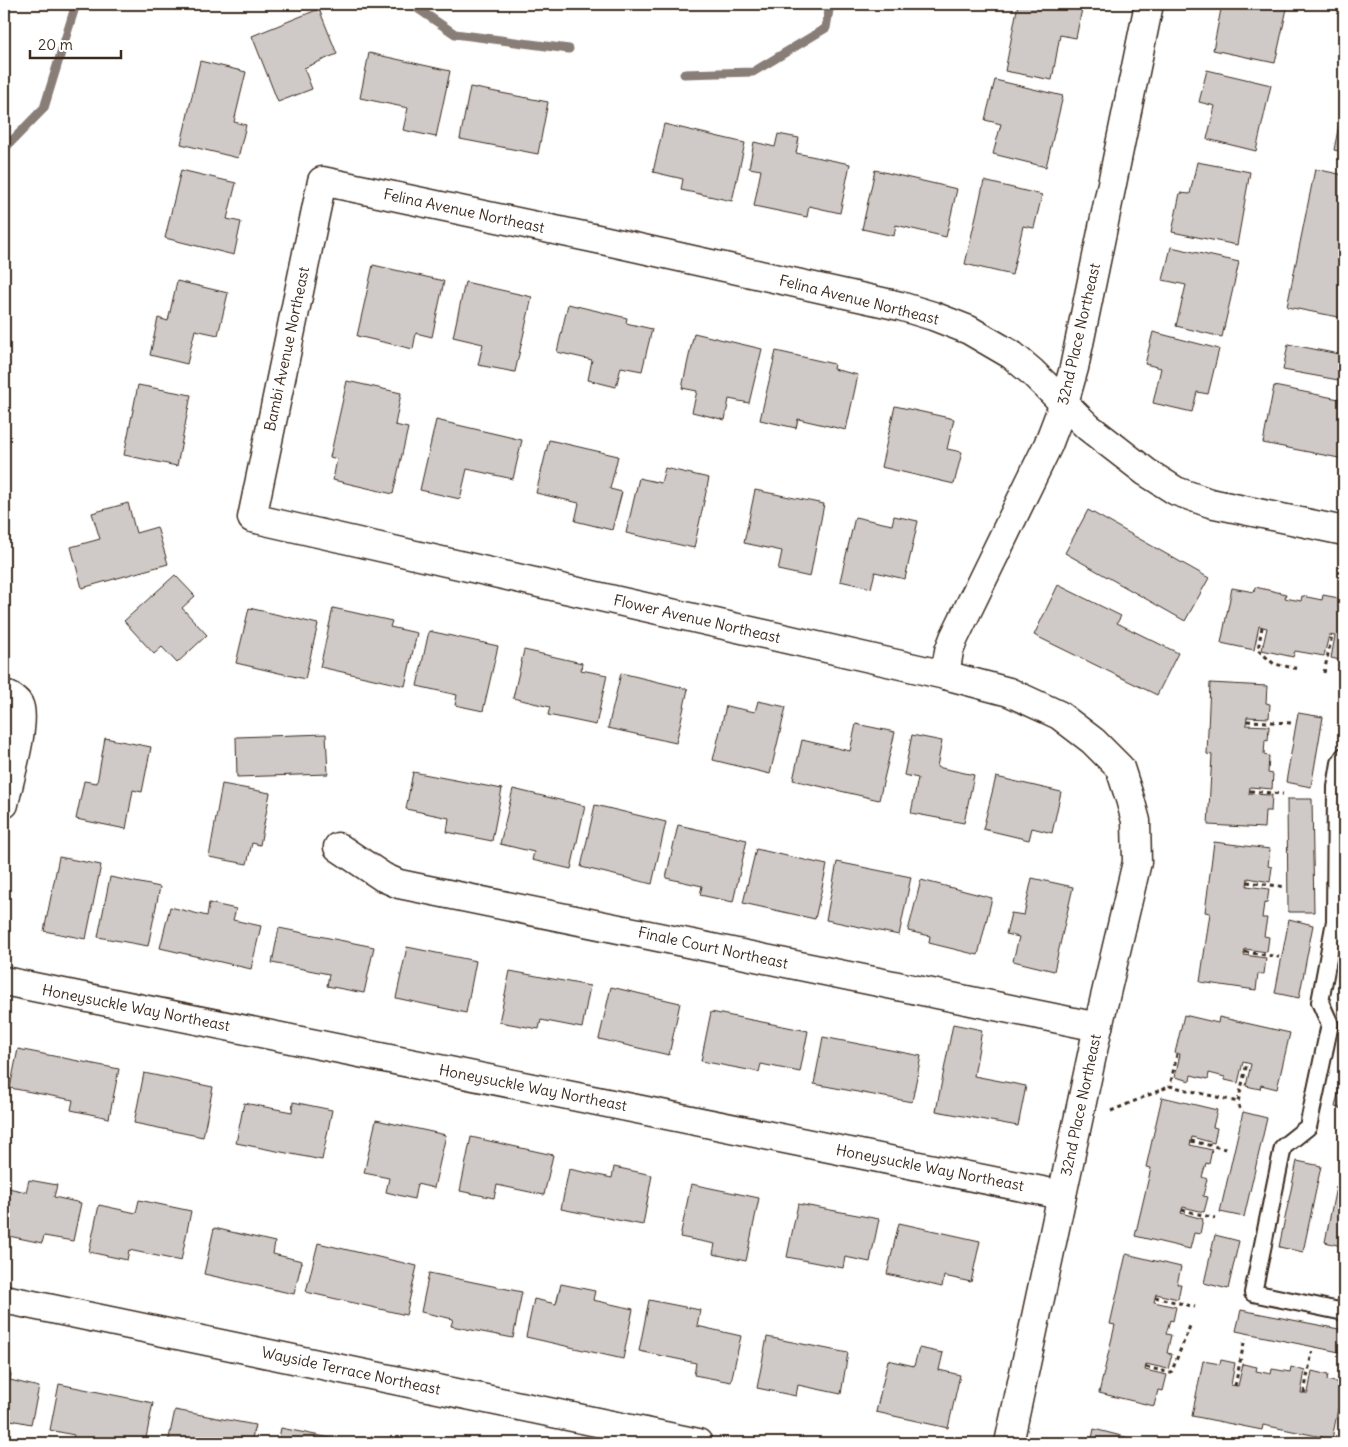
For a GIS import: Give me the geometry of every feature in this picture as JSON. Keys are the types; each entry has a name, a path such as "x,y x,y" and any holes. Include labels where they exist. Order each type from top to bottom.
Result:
{"street":[{"name":"32nd Place Northeast","path":"945,675 949,652 954,638 1048,445 1064,403 1074,368 1149,4"},
{"name":"Felina Avenue Northeast","path":"322,181 900,306 933,316 969,330 1012,355 1108,444 1146,472 1176,490 1210,503 1344,531"},
{"name":"Bambi Avenue Northeast","path":"252,518 322,181"},
{"name":"Flower Avenue Northeast","path":"252,518 945,675 1009,692 1058,715 1093,741 1120,768"},
{"path":"4,804 20,731 21,714 12,699"},
{"name":"32nd Place Northeast","path":"1009,1443 1098,1027 1137,862 1136,821 1120,768"},
{"name":"Finale Court Northeast","path":"338,847 383,877 399,884 1098,1027"},
{"name":"Honeysuckle Way Northeast","path":"4,982 1062,1195"},
{"name":"Wayside Terrace Northeast","path":"4,1299 698,1443"}],"lane":[{"path":"1344,756 1340,763 1336,786 1335,921 1320,1002 1330,1024 1308,1127 1283,1147 1253,1293 1344,1312"}],"path":[{"path":"1262,627 1258,650 1274,664 1300,669"},
{"path":"1324,673 1332,635"},
{"path":"1247,722 1292,723"},
{"path":"1250,791 1283,794"},
{"path":"1247,882 1286,886"},
{"path":"1244,952 1280,957"},
{"path":"1170,1086 1177,1054"},
{"path":"1240,1109 1238,1102 1247,1063"},
{"path":"1111,1111 1170,1086 1238,1102"},
{"path":"1192,1141 1230,1150"},
{"path":"1182,1210 1215,1218"},
{"path":"1155,1297 1194,1307"},
{"path":"1146,1367 1171,1373 1190,1326"},
{"path":"1235,1386 1245,1338"},
{"path":"1304,1393 1312,1352"}],"building":[{"path":"1018,4 1083,4 1076,38 1060,35 1052,80 1005,71"},
{"path":"1222,4 1288,4 1275,63 1213,50"},
{"path":"319,9 337,54 304,68 312,89 278,102 252,36"},
{"path":"369,53 450,71 436,137 403,130 408,108 360,98"},
{"path":"200,61 246,72 234,122 246,125 238,158 181,144"},
{"path":"1207,70 1271,85 1256,151 1207,139 1215,106 1199,102"},
{"path":"995,80 1063,96 1046,167 993,154 1001,124 985,120"},
{"path":"470,87 548,102 538,154 460,139"},
{"path":"1344,99 1344,152 1334,150"},
{"path":"664,124 745,143 732,201 681,190 683,179 653,172"},
{"path":"778,134 799,138 796,153 850,164 840,213 809,206 807,217 754,206 761,170 749,168 754,142 775,147"},
{"path":"1197,162 1250,172 1237,245 1172,232 1180,193 1190,194"},
{"path":"1315,169 1344,175 1344,318 1287,307"},
{"path":"181,170 236,183 227,219 241,222 234,255 165,238"},
{"path":"875,170 957,189 946,237 896,225 894,236 862,229"},
{"path":"984,181 1042,195 1034,228 1023,226 1012,275 965,264"},
{"path":"1171,247 1239,262 1222,337 1176,326 1186,285 1163,280"},
{"path":"373,265 444,281 432,337 416,333 413,349 357,336"},
{"path":"177,281 228,293 218,335 195,330 187,364 150,355 158,318 168,321"},
{"path":"465,282 532,297 515,372 478,365 483,344 453,337"},
{"path":"568,304 627,318 626,323 652,329 642,371 621,367 616,387 588,380 592,360 557,352"},
{"path":"1153,332 1219,349 1208,394 1197,392 1192,412 1153,403 1161,368 1145,364"},
{"path":"694,333 762,349 749,403 729,399 725,420 692,412 697,391 682,388"},
{"path":"1288,344 1344,355 1344,381 1283,370"},
{"path":"776,351 834,364 833,369 858,375 846,430 798,419 796,428 760,420"},
{"path":"347,381 401,393 395,425 408,428 393,494 333,480 337,459 330,457"},
{"path":"138,385 191,395 177,466 124,455"},
{"path":"1274,386 1344,400 1344,459 1263,443"},
{"path":"895,406 954,419 947,449 962,452 954,484 881,467"},
{"path":"436,420 522,440 513,479 467,469 460,499 420,490"},
{"path":"549,440 618,456 610,489 622,492 612,530 575,521 579,503 536,493"},
{"path":"665,468 709,478 694,548 626,533 639,478 661,483"},
{"path":"755,490 824,504 810,577 778,570 782,551 744,543"},
{"path":"128,503 136,533 157,527 168,564 82,588 71,547 100,539 92,513"},
{"path":"1088,510 1209,578 1185,621 1065,553"},
{"path":"894,516 918,521 905,579 875,572 871,588 840,581 855,517 892,525"},
{"path":"175,575 195,596 182,608 207,635 177,663 162,647 154,654 124,621"},
{"path":"1058,585 1121,616 1117,623 1178,653 1157,695 1034,635"},
{"path":"1255,587 1286,594 1285,598 1301,601 1302,596 1322,600 1323,595 1344,599 1344,661 1331,658 1335,636 1329,635 1324,656 1295,651 1293,657 1262,650 1267,628 1259,626 1254,650 1221,643 1232,588 1254,592"},
{"path":"249,608 318,624 305,679 236,663"},
{"path":"333,608 392,621 390,627 417,633 405,686 320,667"},
{"path":"429,631 498,646 483,711 455,705 457,695 417,686"},
{"path":"524,650 582,663 581,670 607,675 596,725 548,715 550,707 513,698"},
{"path":"621,673 688,689 676,743 608,728"},
{"path":"1210,683 1267,686 1266,703 1270,704 1269,718 1247,717 1246,725 1269,726 1268,741 1265,740 1264,755 1269,756 1268,773 1273,774 1272,789 1250,787 1249,794 1272,795 1271,811 1265,811 1264,828 1208,825 1212,755 1207,754"},
{"path":"758,701 786,707 770,774 713,760 726,706 755,712"},
{"path":"1298,713 1323,717 1311,787 1286,782"},
{"path":"856,724 895,732 879,800 793,780 802,740 850,751"},
{"path":"326,734 328,774 237,777 236,737"},
{"path":"912,735 942,741 937,767 974,775 964,823 911,813 918,778 904,775"},
{"path":"105,738 151,747 142,792 133,790 126,829 76,819 84,781 97,783"},
{"path":"413,772 502,789 492,841 447,832 449,818 406,809"},
{"path":"996,777 1061,792 1052,833 1032,828 1029,840 983,829"},
{"path":"222,784 270,793 260,845 252,843 247,864 209,857"},
{"path":"513,789 585,806 571,869 532,860 534,852 500,844"},
{"path":"1287,799 1312,799 1314,912 1288,912"},
{"path":"595,805 666,822 652,884 581,867"},
{"path":"678,825 747,840 733,902 700,895 702,886 666,878"},
{"path":"1214,842 1270,849 1268,866 1272,867 1270,882 1248,878 1247,886 1269,889 1267,904 1264,903 1262,918 1267,918 1264,936 1269,937 1267,952 1245,949 1244,955 1266,958 1264,974 1258,974 1256,990 1200,982 1210,913 1205,912"},
{"path":"756,849 827,865 815,919 743,903"},
{"path":"59,857 101,865 86,939 44,931"},
{"path":"837,862 911,877 899,935 826,920"},
{"path":"110,877 160,887 148,946 98,937"},
{"path":"1032,878 1073,887 1054,971 1013,961 1019,937 1006,934 1011,913 1024,915"},
{"path":"921,880 992,898 978,955 929,943 930,936 908,931"},
{"path":"209,903 236,909 233,920 261,926 251,969 160,948 170,907 207,916"},
{"path":"1289,919 1313,925 1299,998 1275,993"},
{"path":"279,928 374,947 364,993 327,986 329,974 272,963"},
{"path":"407,947 476,961 466,1013 396,998"},
{"path":"510,971 590,986 582,1028 541,1020 539,1029 499,1022"},
{"path":"611,987 680,1003 669,1055 599,1039"},
{"path":"711,1012 808,1031 800,1072 761,1064 759,1072 701,1061"},
{"path":"1184,1015 1218,1023 1219,1017 1290,1033 1277,1089 1261,1085 1260,1089 1246,1086 1251,1064 1243,1062 1238,1083 1209,1073 1208,1079 1191,1075 1190,1081 1175,1077 1180,1054 1175,1053"},
{"path":"953,1024 982,1030 974,1076 1026,1086 1018,1126 936,1111"},
{"path":"823,1037 921,1056 912,1102 814,1084"},
{"path":"18,1049 119,1069 109,1118 71,1110 73,1100 10,1088"},
{"path":"1344,1068 1344,1109 1335,1107"},
{"path":"144,1073 213,1087 203,1137 134,1123"},
{"path":"1162,1097 1217,1110 1213,1127 1217,1128 1214,1143 1192,1137 1190,1145 1212,1150 1209,1164 1206,1163 1202,1177 1207,1179 1203,1196 1208,1197 1204,1212 1183,1207 1181,1213 1203,1219 1200,1234 1194,1233 1190,1249 1135,1236 1151,1168 1146,1167"},
{"path":"293,1102 332,1110 322,1160 236,1143 244,1103 292,1112"},
{"path":"1243,1112 1267,1118 1244,1217 1220,1212"},
{"path":"376,1120 446,1135 434,1188 417,1184 414,1199 386,1192 389,1178 364,1173"},
{"path":"471,1137 553,1155 544,1195 497,1185 494,1198 460,1191"},
{"path":"1297,1161 1321,1166 1303,1252 1279,1247"},
{"path":"614,1167 652,1175 643,1225 561,1209 569,1169 612,1178"},
{"path":"29,1180 57,1185 54,1197 81,1203 73,1241 44,1236 42,1243 4,1235 4,1187 26,1192"},
{"path":"691,1184 759,1198 746,1261 713,1254 715,1244 680,1237"},
{"path":"1336,1187 1344,1189 1344,1252 1340,1251 1341,1246 1325,1242"},
{"path":"139,1200 191,1211 181,1261 129,1250 127,1260 89,1252 99,1205 136,1213"},
{"path":"798,1204 879,1219 870,1262 845,1257 843,1268 787,1257"},
{"path":"899,1223 980,1241 971,1282 944,1276 942,1287 887,1274"},
{"path":"214,1228 275,1242 273,1254 302,1261 294,1294 204,1274"},
{"path":"1215,1235 1239,1241 1228,1289 1204,1283"},
{"path":"318,1243 417,1266 406,1315 306,1292"},
{"path":"1126,1254 1181,1267 1177,1284 1181,1284 1178,1299 1156,1294 1154,1302 1176,1307 1173,1321 1170,1320 1166,1334 1171,1335 1167,1353 1172,1354 1168,1369 1146,1364 1145,1370 1167,1375 1163,1391 1158,1390 1154,1406 1099,1393 1115,1325 1110,1324"},
{"path":"429,1273 522,1292 513,1338 451,1326 453,1319 421,1312"},
{"path":"561,1284 595,1291 593,1300 633,1309 623,1359 526,1337 534,1299 556,1304"},
{"path":"649,1300 700,1310 697,1326 741,1336 731,1382 694,1375 696,1363 639,1351"},
{"path":"1241,1310 1344,1330 1344,1353 1236,1331"},
{"path":"767,1337 848,1353 841,1394 798,1385 796,1396 757,1388"},
{"path":"919,1348 943,1353 939,1370 960,1375 948,1428 876,1412 888,1360 914,1366"},
{"path":"1221,1360 1235,1363 1231,1385 1238,1386 1243,1364 1257,1367 1256,1371 1271,1374 1272,1369 1290,1372 1291,1367 1305,1371 1301,1393 1308,1393 1312,1371 1328,1375 1327,1380 1343,1384 1332,1439 1263,1425 1262,1430 1192,1416 1203,1361 1220,1364"},
{"path":"4,1372 11,1374 10,1380 39,1387 31,1424 11,1420 7,1439 4,1438"},
{"path":"59,1384 153,1403 145,1443 72,1443 74,1435 50,1430"},
{"path":"175,1410 255,1425 251,1443 168,1443"},
{"path":"281,1428 355,1443 278,1443"},
{"path":"1094,1429 1137,1440 1136,1443 1091,1443"}],"waterway":[{"path":"4,149 44,108 76,4"},
{"path":"411,4 455,34 569,49"},
{"path":"684,74 753,72 826,28 830,4"}]}
